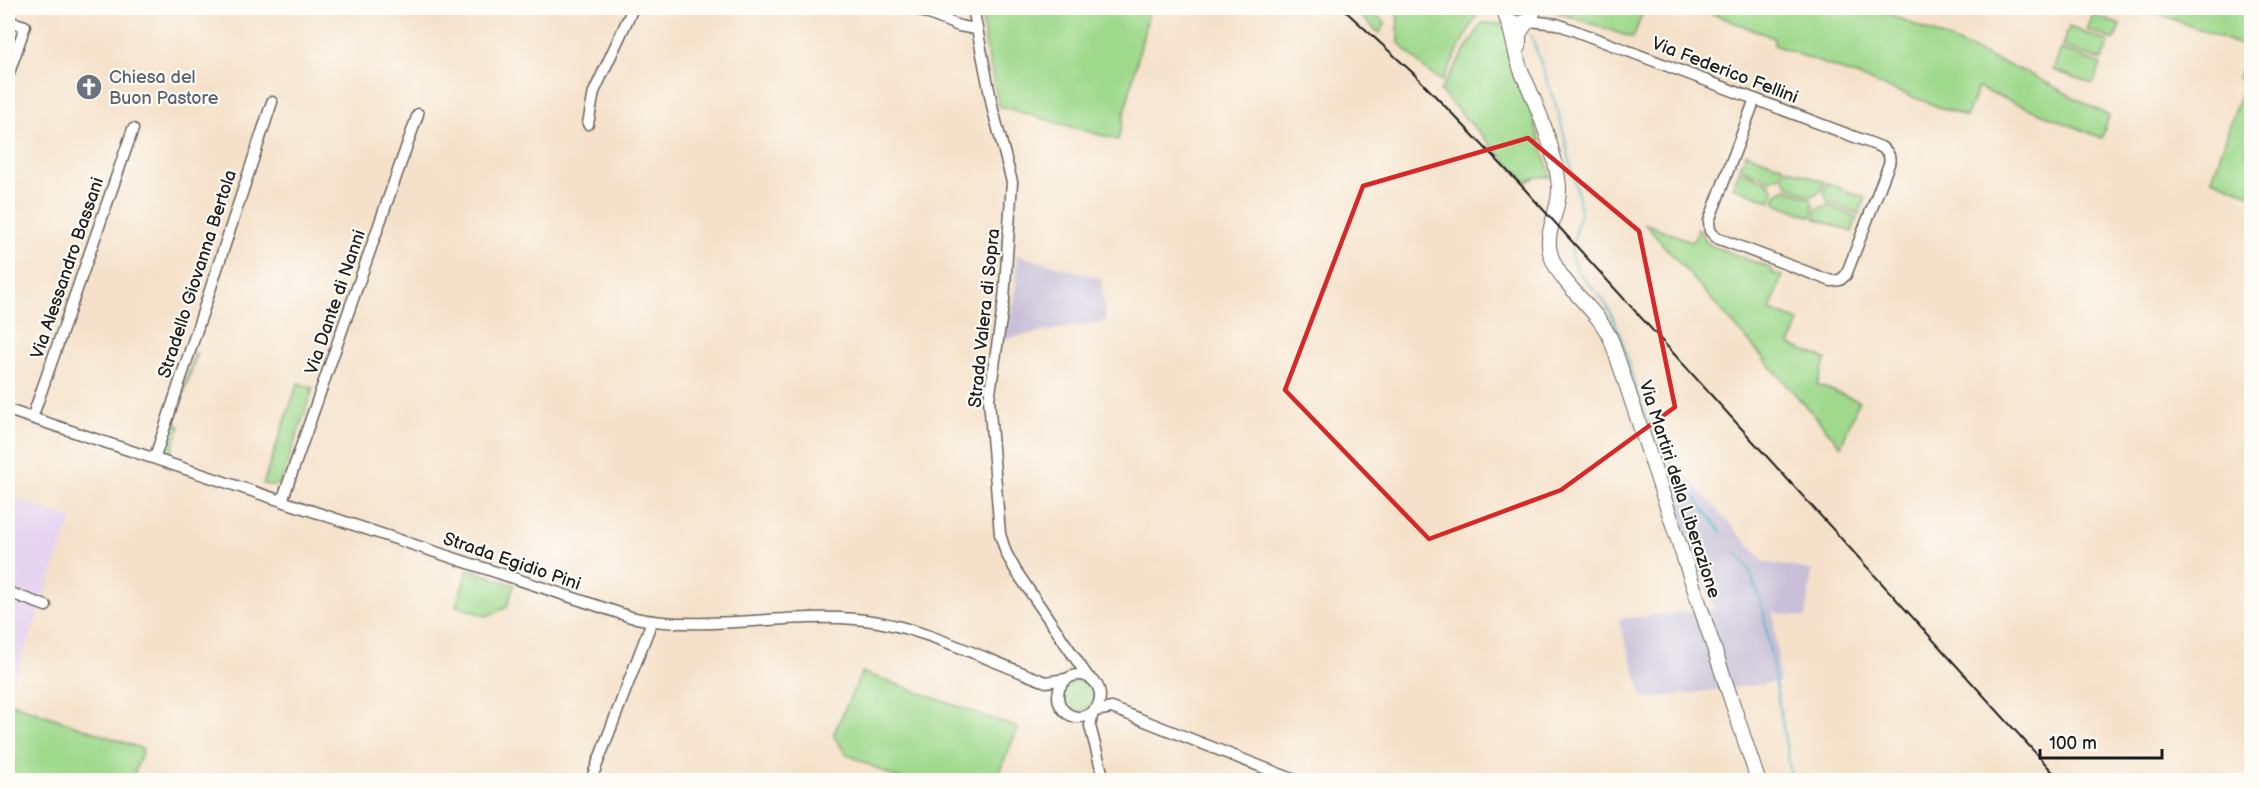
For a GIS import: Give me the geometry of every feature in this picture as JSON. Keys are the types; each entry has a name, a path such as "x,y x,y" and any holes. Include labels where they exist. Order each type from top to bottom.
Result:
{"street":[{"path":"588,124 594,92 633,8"},
{"path":"914,8 962,27 976,29"},
{"name":"Strada Valera di Sopra","path":"973,8 1012,182 1004,300 990,399 999,527 1009,559 1088,677 1107,698 1140,719"},
{"path":"1527,81 1518,40 1521,30 1536,8"},
{"name":"Via Federico Fellini","path":"1536,8 1557,24"},
{"path":"1504,11 1518,24 1528,21"},
{"path":"1504,11 1527,81"},
{"path":"8,21 25,26 8,76"},
{"name":"Via Federico Fellini","path":"1528,21 1557,24 1755,99 1881,147 1888,152 1890,160 1881,186 1846,275 1839,281 1831,281 1715,237 1709,229 1709,221 1755,99"},
{"name":"Via Martiri della Liberazione","path":"1527,81 1553,160 1559,188 1558,206 1552,221 1549,245 1556,265 1600,318 1612,342 1758,780"},
{"name":"Stradello Giovanna Bertola","path":"155,457 272,102"},
{"name":"Via Dante di Nanni","path":"282,501 418,114"},
{"name":"Via Alessandro Bassani","path":"32,418 133,129"},
{"name":"Strada Egidio Pini","path":"8,410 622,615 652,621 814,618 865,620 902,628 1048,682 1067,679"},
{"path":"8,592 46,606"},
{"path":"591,780 652,621"},
{"path":"1070,652 1072,668 1059,691 1060,704 1092,736"},
{"name":"Strada Egidio Pini","path":"1018,672 1049,690 1060,704"},
{"path":"1067,679 1075,675 1088,677"},
{"path":"1098,686 1100,700 1090,721 1104,780"},
{"path":"1070,714 1083,716 1093,711 1110,708 1295,780"}],"highlighted area":[{"path":"1528,138 1639,231 1675,407 1561,490 1429,539 1285,390 1363,186"}],"shaded area":[{"path":"1017,255 1101,278 1106,321 1003,339 1015,301"},
{"path":"1656,442 1764,562 1812,570 1806,618 1773,612 1780,682 1644,699 1618,619 1714,609"},
{"path":"8,496 72,519 8,698"}],"green space":[{"path":"982,8 1150,8 1118,140 999,106 984,37"},
{"path":"1352,8 1366,8 1386,23 1379,33"},
{"path":"1397,8 1478,8 1479,11 1442,81 1428,72 1399,43"},
{"path":"1545,8 1658,8 1643,12 1633,38"},
{"path":"1698,8 1876,8 2034,76 2109,116 2102,138 1978,88 1966,117 1774,45 1774,38"},
{"path":"2144,8 2251,8 2252,137 2245,155 2251,157 2251,195 2212,179 2245,81 2238,78 2248,48"},
{"path":"2093,15 2120,25 2115,40 2087,30"},
{"path":"1482,23 1503,24 1508,35 1551,177 1536,177 1526,182 1440,91"},
{"path":"2069,27 2109,42 2102,60 2062,46"},
{"path":"2061,49 2101,64 2093,84 2053,70"},
{"path":"1746,153 1784,167 1780,176 1771,180 1740,168"},
{"path":"1787,168 1824,182 1821,191 1811,196 1788,186 1783,177"},
{"path":"1739,171 1770,183 1774,192 1770,201 1733,187"},
{"path":"1827,183 1865,198 1859,214 1828,202 1824,192"},
{"path":"1786,189 1810,198 1814,208 1811,217 1774,202 1777,194"},
{"path":"1827,205 1857,217 1852,232 1814,218 1817,209"},
{"path":"1644,223 1693,242 1698,229 1710,245 1770,268 1773,274 1782,276 1770,310 1799,321 1790,345 1826,359 1817,385 1859,401 1841,446"},
{"path":"195,353 197,354 174,423 180,426 171,453 161,450"},
{"path":"298,383 313,388 281,481 274,486 263,484"},
{"path":"468,569 514,585 507,607 487,616 456,606"},
{"path":"862,672 1018,728 996,780 901,780 846,754 833,735"},
{"path":"1079,681 1090,685 1094,696 1090,707 1079,711 1068,707 1064,696 1068,685"},
{"path":"8,702 143,749 132,780 8,780"}],"waterway":[{"path":"1531,35 1559,114 1581,208 1574,240"},
{"path":"1572,247 1572,256 1579,272 1603,300 1615,322 1638,396 1657,439 1683,481 1722,533"},
{"path":"1737,552 1749,568 1763,610 1792,780"}],"railway":[{"path":"1342,8 1412,72 1520,184 2060,780"}],"place":[{"name":"Chiesa del Buon Pastore","path":"89,87"}]}
